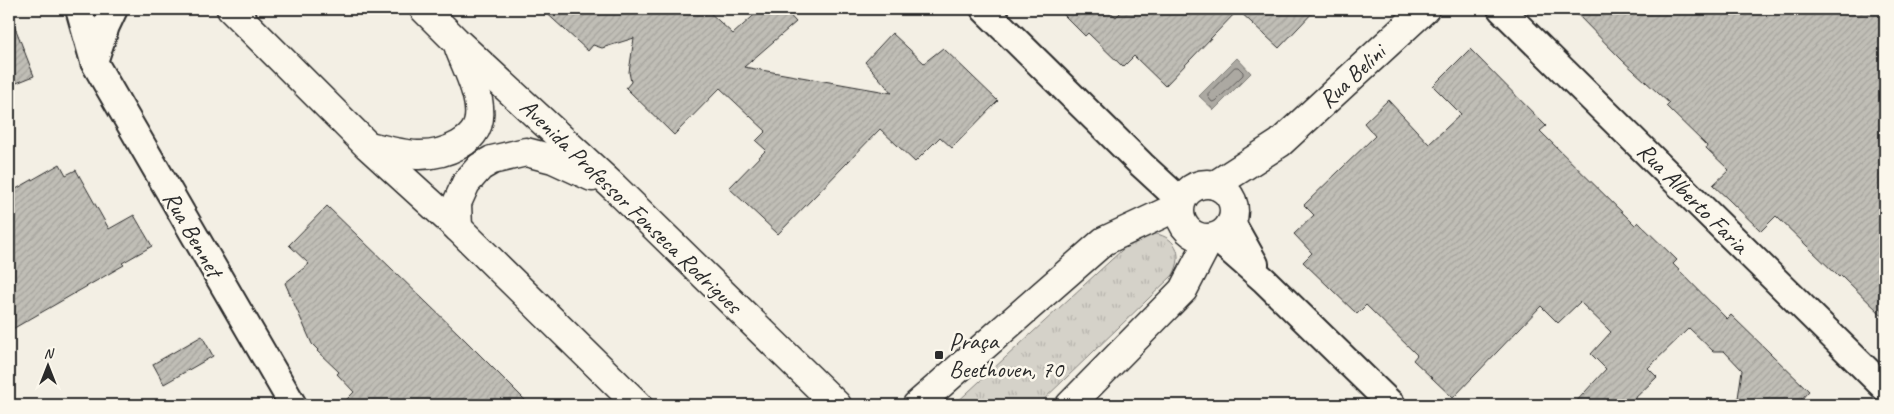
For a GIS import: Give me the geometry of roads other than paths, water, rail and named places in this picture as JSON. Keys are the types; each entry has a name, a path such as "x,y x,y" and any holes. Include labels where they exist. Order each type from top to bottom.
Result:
{"main road":[{"path":"231,9 368,146 458,228 638,405"},
{"name":"Avenida Professor Fonseca Rodrigues","path":"424,9 456,42 614,187 837,405"},
{"name":"Rua Belini","path":"917,405 1104,241 1207,210 1425,9"},
{"path":"368,146 403,154 425,156 446,152 469,139 477,128 479,109 476,93 456,42"},
{"path":"458,228 457,203 466,183 480,168 492,160 526,152 553,159 614,187"},
{"path":"1070,405 1183,290 1207,210"}],"street":[{"name":"Rua Bennet","path":"79,9 94,62 293,405"},
{"path":"94,62 114,9"},
{"path":"984,9 1142,165 1207,210 1264,280 1392,405"},
{"name":"Rua Alberto Faria","path":"1501,9 1885,388"}],"water":[{"path":"1237,58 1251,73 1214,110 1199,96"}],"place":[{"name":"Praça Beethoven, 70","path":"939,355"}]}
